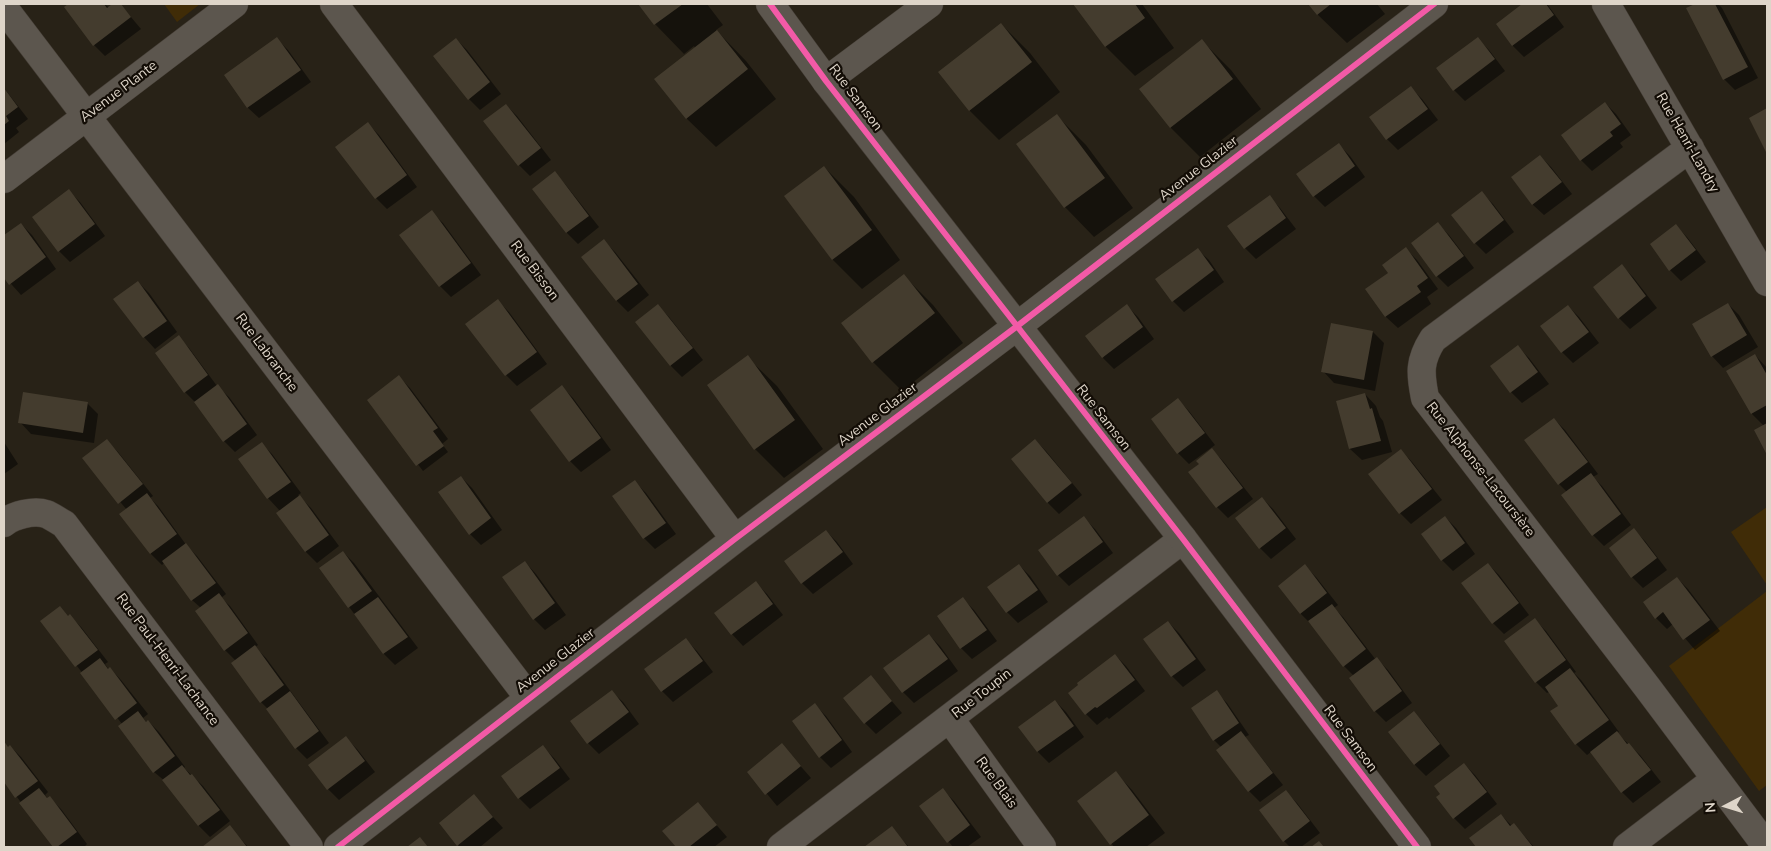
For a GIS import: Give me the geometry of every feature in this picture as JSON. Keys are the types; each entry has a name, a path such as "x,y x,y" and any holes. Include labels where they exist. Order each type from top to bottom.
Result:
{"street":[{"name":"Avenue Plante","path":"4,179 234,4"},
{"name":"Rue Bisson","path":"334,4 735,539"},
{"name":"Rue Samson","path":"770,4 826,81 1183,539 1416,847"},
{"path":"826,81 929,4"},
{"name":"Avenue Glazier","path":"338,847 735,539 1016,327 1434,4"},
{"name":"Rue Henri-Landry","path":"1606,4 1767,282"},
{"name":"Rue Labranche","path":"4,8 529,698"},
{"name":"Rue Alphonse-Lacoursière","path":"1690,148 1433,339 1424,354 1421,378 1425,398 1767,847"},
{"name":"Rue Paul-Henri-Lachance","path":"4,523 8,519 28,514 45,514 64,524 309,847"},
{"name":"Rue Toupin","path":"781,847 1183,539"},
{"name":"Rue Blais","path":"950,719 1042,847"},
{"path":"1627,847 1716,779"}],"shaded area":[{"path":"164,4 200,4 177,22"},
{"path":"1767,507 1767,585 1731,532"},
{"path":"1767,591 1767,785 1759,791 1669,666"}],"building":[{"path":"68,4 104,4 107,8 112,4 121,4 131,17 93,46 64,7"},
{"path":"638,4 683,4 654,25"},
{"path":"1073,4 1135,4 1145,18 1105,47"},
{"path":"1308,4 1331,4 1317,15"},
{"path":"1522,4 1546,4 1554,15 1512,46 1496,24"},
{"path":"1695,4 1715,4 1748,67 1723,80 1686,8"},
{"path":"1001,23 1032,62 969,111 938,72"},
{"path":"717,30 748,69 686,119 654,79"},
{"path":"277,37 301,70 247,108 224,75"},
{"path":"1478,37 1495,59 1453,91 1436,68"},
{"path":"456,38 490,82 468,100 433,56"},
{"path":"1202,39 1233,79 1170,128 1139,89"},
{"path":"1411,86 1428,109 1386,140 1369,117"},
{"path":"4,88 18,107 6,116 9,121 4,125"},
{"path":"1605,102 1621,124 1610,132 1613,136 1580,161 1561,135"},
{"path":"506,104 541,148 518,166 483,121"},
{"path":"1767,108 1767,154 1749,118"},
{"path":"1057,114 1105,178 1064,208 1016,144"},
{"path":"368,122 407,175 375,199 335,147"},
{"path":"1339,143 1355,166 1313,197 1296,174"},
{"path":"1540,155 1562,182 1532,205 1511,177"},
{"path":"824,166 872,230 832,260 784,196"},
{"path":"555,171 589,216 566,233 532,189"},
{"path":"69,189 95,224 58,252 32,217"},
{"path":"1482,191 1504,220 1474,244 1451,215"},
{"path":"1270,195 1286,218 1244,249 1227,226"},
{"path":"432,210 471,263 439,287 399,235"},
{"path":"1438,222 1464,256 1436,277 1411,243"},
{"path":"21,223 46,257 9,285 4,278 4,235"},
{"path":"1676,224 1696,250 1669,271 1650,244"},
{"path":"604,239 638,284 616,301 581,257"},
{"path":"1406,247 1428,278 1417,286 1421,292 1385,317 1365,289 1388,273 1382,265"},
{"path":"1198,248 1214,270 1172,302 1155,279"},
{"path":"1622,264 1646,296 1618,319 1593,287"},
{"path":"904,274 935,313 872,363 841,323"},
{"path":"138,281 167,321 143,338 113,299"},
{"path":"498,299 537,352 505,376 465,324"},
{"path":"1728,303 1747,335 1711,357 1692,324"},
{"path":"658,304 693,348 670,366 635,322"},
{"path":"1127,304 1143,327 1102,358 1085,336"},
{"path":"1568,305 1589,332 1561,353 1540,326"},
{"path":"1331,323 1373,331 1364,380 1321,372"},
{"path":"179,335 208,375 184,393 155,353"},
{"path":"1518,345 1538,372 1510,393 1490,366"},
{"path":"1755,354 1767,375 1767,405 1751,414 1726,371"},
{"path":"748,355 795,420 754,450 707,385"},
{"path":"399,375 438,428 433,431 444,446 416,466 367,400"},
{"path":"218,384 247,424 223,442 194,402"},
{"path":"562,385 601,438 569,462 530,410"},
{"path":"23,392 88,402 83,433 18,423"},
{"path":"1365,393 1370,409 1372,408 1381,441 1349,449 1336,401"},
{"path":"1178,398 1205,433 1177,454 1151,419"},
{"path":"1554,418 1588,462 1558,485 1524,440"},
{"path":"1767,423 1767,455 1754,430"},
{"path":"107,439 143,484 118,504 82,458"},
{"path":"1035,439 1072,483 1047,503 1011,459"},
{"path":"262,442 291,482 267,499 238,459"},
{"path":"1212,448 1243,488 1216,508 1188,472 1199,464 1196,461"},
{"path":"1401,449 1432,489 1399,514 1368,474"},
{"path":"1591,473 1621,514 1592,536 1561,495"},
{"path":"461,476 491,518 469,535 438,492"},
{"path":"635,480 666,523 643,539 612,496"},
{"path":"147,493 177,534 150,554 119,514"},
{"path":"300,495 329,535 305,552 276,513"},
{"path":"1262,497 1286,528 1259,549 1235,518"},
{"path":"1084,516 1103,542 1057,576 1038,550"},
{"path":"1445,516 1465,543 1441,561 1421,534"},
{"path":"1634,528 1657,558 1631,578 1609,548"},
{"path":"826,530 843,552 801,584 784,561"},
{"path":"186,543 216,583 191,601 162,561"},
{"path":"343,551 372,591 348,608 319,568"},
{"path":"525,561 555,603 533,620 502,577"},
{"path":"1488,563 1519,603 1492,624 1461,583"},
{"path":"1019,564 1038,590 1006,613 987,587"},
{"path":"1305,564 1327,593 1300,614 1278,586"},
{"path":"1677,577 1710,620 1683,640 1663,612 1655,619 1643,602"},
{"path":"756,581 773,604 731,635 714,613"},
{"path":"219,593 248,633 224,651 195,611"},
{"path":"378,597 408,637 383,654 354,614"},
{"path":"963,597 987,630 960,649 937,616"},
{"path":"1332,604 1366,649 1343,667 1308,621"},
{"path":"60,606 68,616 70,614 98,650 75,667 40,621"},
{"path":"1535,618 1566,660 1535,683 1504,641"},
{"path":"1168,621 1196,659 1171,677 1143,639"},
{"path":"929,634 948,659 902,693 883,668"},
{"path":"686,638 703,661 661,692 644,669"},
{"path":"255,645 284,685 260,703 231,663"},
{"path":"1115,654 1135,680 1085,715 1068,693 1078,685 1077,683"},
{"path":"1377,657 1402,691 1374,712 1349,678"},
{"path":"100,658 108,669 110,667 137,703 115,720 80,673"},
{"path":"1570,668 1609,720 1575,745 1550,711 1558,706 1545,687"},
{"path":"871,675 892,701 864,724 843,698"},
{"path":"612,690 629,712 587,744 570,721"},
{"path":"1217,690 1239,723 1213,741 1191,708"},
{"path":"290,691 319,731 295,749 266,709"},
{"path":"1055,700 1074,726 1037,752 1018,727"},
{"path":"815,703 842,740 819,758 792,721"},
{"path":"138,711 146,722 148,720 175,756 153,773 118,726"},
{"path":"1414,711 1440,744 1414,765 1388,732"},
{"path":"1241,731 1273,773 1248,792 1216,750"},
{"path":"1617,731 1651,770 1621,793 1590,752"},
{"path":"346,736 365,761 327,790 308,765"},
{"path":"4,741 8,747 10,745 38,781 15,798 4,782"},
{"path":"782,743 801,766 765,795 747,772"},
{"path":"543,745 560,768 518,799 501,776"},
{"path":"1464,763 1487,792 1453,819 1436,797 1440,794 1434,786"},
{"path":"182,765 190,775 192,774 220,810 198,826 162,780"},
{"path":"1116,771 1149,815 1110,845 1077,801"},
{"path":"39,788 47,798 50,796 77,832 57,847 53,847 19,803"},
{"path":"943,788 970,825 947,843 919,806"},
{"path":"1286,790 1310,821 1283,842 1259,810"},
{"path":"474,794 493,817 457,846 439,823"},
{"path":"698,802 717,825 689,847 676,847 662,831"},
{"path":"1501,814 1510,826 1514,823 1533,847 1476,847 1469,838"},
{"path":"230,825 247,847 202,847"},
{"path":"892,826 908,847 864,847"},
{"path":"420,837 428,847 407,847"},
{"path":"1319,841 1324,847 1311,847"}],"cycle path":[{"path":"770,4 826,81 1183,539 1417,847"},
{"path":"338,847 735,539 1016,327 1434,4"}]}
